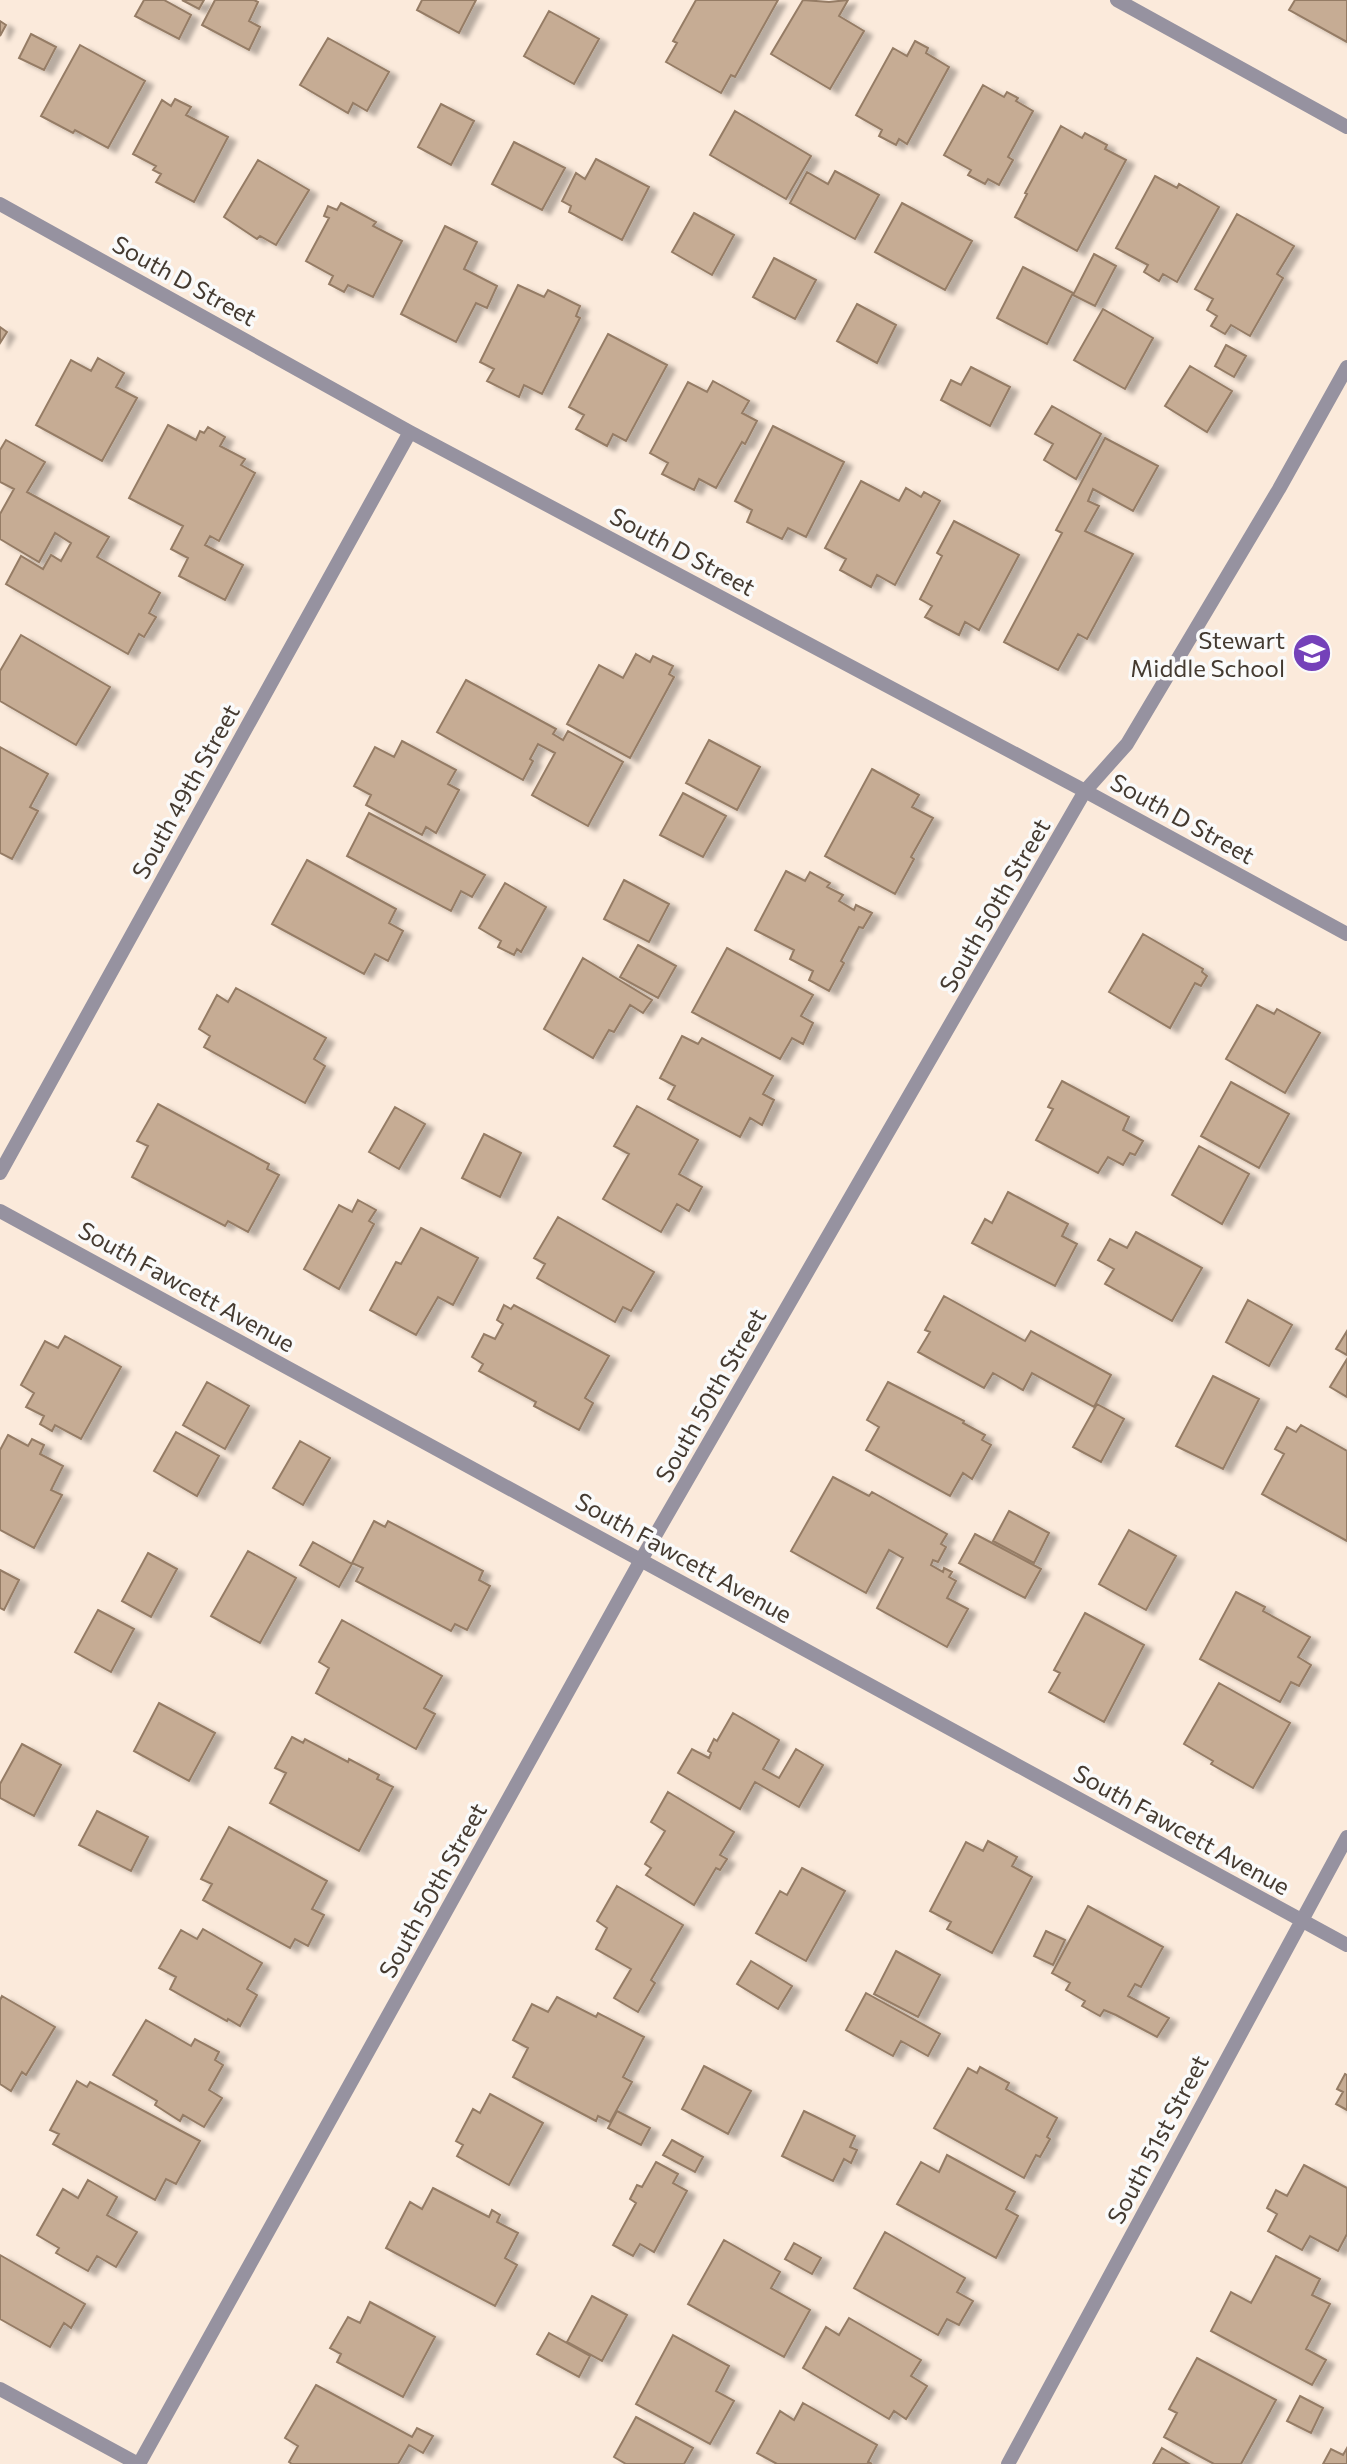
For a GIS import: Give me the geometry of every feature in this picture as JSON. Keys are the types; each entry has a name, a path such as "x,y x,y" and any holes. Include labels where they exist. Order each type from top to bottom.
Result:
{"street":[{"path":"1117,0 1347,127"},
{"name":"South D Street","path":"0,204 410,432 1085,791 1347,934"},
{"name":"South 50th Street","path":"138,2464 641,1560 1085,791 1127,744 1279,489 1347,367"},
{"name":"South 49th Street","path":"0,1173 410,432"},
{"name":"South Fawcett Avenue","path":"0,1211 1347,1945"},
{"name":"South 51st Street","path":"1008,2464 1347,1837"},
{"path":"0,2389 138,2464"}],"building":[{"path":"144,0 164,0 191,15 179,39 135,16"},
{"path":"182,0 204,0 199,9"},
{"path":"215,0 258,2 249,21 260,27 249,50 202,25"},
{"path":"422,0 476,0 459,33 417,10"},
{"path":"696,0 778,0 735,77 731,75 721,93 666,62 677,43 673,41"},
{"path":"803,0 848,0 839,16 864,31 830,89 771,54"},
{"path":"1295,0 1347,0 1347,42 1289,10"},
{"path":"549,11 599,39 574,84 524,56"},
{"path":"0,21 6,25 0,36"},
{"path":"31,34 56,47 44,70 19,58"},
{"path":"328,38 389,72 367,111 353,103 348,113 300,85"},
{"path":"915,41 928,48 926,53 949,67 907,144 899,139 896,145 879,136 882,130 856,115 893,48 907,56"},
{"path":"80,45 145,81 108,148 41,116"},
{"path":"983,85 1004,97 1007,92 1033,111 1008,157 1013,160 999,185 988,179 985,184 968,175 971,170 944,155"},
{"path":"175,99 191,107 186,115 228,137 194,202 156,182 161,174 153,170 156,166 133,154 162,100 171,106"},
{"path":"441,104 474,121 451,165 418,147"},
{"path":"735,111 811,156 786,199 710,155"},
{"path":"1061,126 1082,138 1085,133 1107,145 1105,149 1126,160 1077,251 1015,217"},
{"path":"514,142 565,168 542,210 492,184"},
{"path":"596,159 649,187 622,240 569,212 571,206 562,201 576,173 585,179"},
{"path":"258,160 309,190 276,245 260,236 257,239 224,217"},
{"path":"835,171 879,195 855,239 790,203 807,172 828,184"},
{"path":"1155,176 1177,188 1179,184 1219,207 1177,282 1163,274 1159,281 1144,272 1148,265 1116,248"},
{"path":"341,203 376,222 373,226 402,241 373,297 348,285 344,292 329,284 333,276 306,261 329,218 324,216 328,206 337,210"},
{"path":"902,203 972,241 945,290 875,252"},
{"path":"694,213 734,235 712,275 672,252"},
{"path":"1237,214 1294,246 1277,274 1283,278 1250,336 1231,325 1225,334 1211,326 1217,316 1207,310 1213,299 1195,289"},
{"path":"445,226 477,242 464,269 497,286 487,308 476,303 456,342 401,314"},
{"path":"1094,254 1116,266 1095,306 1073,295"},
{"path":"774,258 816,280 795,319 753,297"},
{"path":"1023,267 1073,293 1047,344 997,318"},
{"path":"518,285 544,297 548,290 580,306 576,316 580,318 542,394 524,385 519,397 487,381 494,369 480,362"},
{"path":"857,304 896,325 877,363 837,341"},
{"path":"1103,309 1153,338 1125,389 1074,360"},
{"path":"0,327 7,332 0,343"},
{"path":"608,334 667,365 626,441 613,434 607,446 576,429 584,415 569,407"},
{"path":"1226,345 1246,356 1234,377 1215,366"},
{"path":"98,358 124,373 116,387 137,398 102,461 36,425 71,360 91,371"},
{"path":"1190,366 1232,391 1207,432 1165,406"},
{"path":"971,367 1010,387 990,426 941,400 951,380 961,385"},
{"path":"713,381 749,401 742,413 757,421 716,488 699,479 694,490 662,474 668,463 650,453 688,382 707,392"},
{"path":"1052,406 1101,434 1076,479 1044,460 1053,444 1035,434"},
{"path":"168,425 196,440 200,431 204,433 208,427 225,437 220,446 245,459 241,465 255,473 219,541 210,536 205,545 243,565 225,600 179,576 188,558 171,549 183,526 129,498"},
{"path":"773,426 844,462 806,537 788,528 782,539 747,522 752,510 735,501"},
{"path":"1105,438 1158,466 1133,511 1093,489 1088,501 1099,506 1085,531 1133,554 1087,639 1078,634 1058,670 1004,642 1062,533 1056,530"},
{"path":"6,440 45,462 27,492 109,537 97,557 160,593 149,613 156,617 144,637 139,634 128,654 6,584 21,556 43,569 51,555 61,561 71,543 55,533 39,562 0,539 0,514 14,489 0,482 0,450"},
{"path":"861,481 899,501 906,488 921,497 924,492 940,501 895,585 877,575 871,587 840,570 846,559 825,548"},
{"path":"954,521 1019,555 979,630 965,622 959,635 925,617 932,606 920,599 942,556 937,553"},
{"path":"21,635 110,687 76,745 0,701 0,671"},
{"path":"636,654 650,662 653,656 673,666 669,674 674,677 630,758 567,724 599,665 623,678"},
{"path":"466,680 556,729 553,734 563,740 568,731 623,762 588,826 532,795 555,753 538,744 523,780 437,732"},
{"path":"709,740 760,767 737,810 686,783"},
{"path":"402,741 456,770 448,784 459,790 436,833 426,827 422,835 366,805 371,795 354,786 375,747 394,757"},
{"path":"0,747 48,774 30,807 38,811 12,859 0,853"},
{"path":"872,769 919,795 912,807 933,818 911,857 914,859 895,894 825,856"},
{"path":"683,793 726,816 703,857 660,835"},
{"path":"369,813 485,875 472,897 461,891 451,911 347,856"},
{"path":"307,860 396,909 389,923 403,931 388,961 375,954 364,974 272,924"},
{"path":"786,871 805,881 810,872 830,883 827,887 843,895 839,901 854,910 856,905 872,913 863,928 859,927 829,991 809,980 813,971 790,959 794,950 755,930"},
{"path":"624,880 669,904 649,942 604,919"},
{"path":"505,883 546,907 521,952 517,949 514,955 498,947 501,941 479,928"},
{"path":"1143,934 1203,969 1202,972 1207,976 1201,986 1195,983 1170,1028 1109,992"},
{"path":"638,945 676,966 658,998 620,977"},
{"path":"727,948 813,995 801,1016 813,1023 803,1044 792,1038 780,1059 692,1012"},
{"path":"583,958 652,1000 643,1013 630,1005 614,1032 609,1030 593,1058 544,1029"},
{"path":"236,988 326,1038 314,1059 325,1066 305,1103 204,1047 210,1036 199,1029 217,995 228,1002"},
{"path":"1257,1005 1274,1014 1277,1009 1320,1033 1285,1093 1226,1059"},
{"path":"682,1036 698,1044 702,1038 773,1076 763,1094 774,1100 762,1125 750,1118 740,1137 668,1099 675,1086 660,1078"},
{"path":"1062,1081 1129,1117 1123,1130 1143,1141 1135,1155 1130,1153 1123,1165 1108,1157 1098,1173 1036,1140 1053,1109 1048,1107"},
{"path":"1231,1082 1289,1114 1259,1168 1201,1136"},
{"path":"158,1104 269,1164 267,1169 279,1175 248,1232 228,1221 225,1226 132,1177 148,1146 137,1141"},
{"path":"637,1106 698,1140 679,1174 702,1187 689,1211 677,1204 661,1232 603,1199 629,1154 614,1146"},
{"path":"395,1107 425,1124 399,1169 369,1152"},
{"path":"484,1134 521,1153 500,1197 462,1178"},
{"path":"1199,1146 1249,1174 1222,1224 1172,1195"},
{"path":"1008,1192 1068,1224 1062,1236 1077,1244 1055,1286 972,1243 985,1219 992,1223"},
{"path":"358,1200 376,1210 369,1221 374,1224 339,1289 304,1269 339,1205 352,1212"},
{"path":"558,1217 654,1272 631,1311 623,1307 615,1322 537,1278 545,1264 534,1258"},
{"path":"421,1228 478,1258 453,1305 438,1297 416,1335 370,1310 396,1262 401,1264"},
{"path":"1136,1232 1202,1268 1172,1321 1105,1284 1114,1269 1098,1260 1110,1239 1127,1248"},
{"path":"944,1296 1025,1341 1031,1331 1111,1375 1094,1407 1032,1373 1023,1390 993,1373 984,1388 918,1352 930,1332 925,1330"},
{"path":"1248,1300 1292,1325 1269,1366 1226,1342"},
{"path":"504,1305 511,1309 514,1305 609,1356 585,1398 593,1403 579,1430 534,1406 536,1402 479,1371 483,1364 472,1357 484,1334 495,1339 503,1324 497,1320"},
{"path":"1347,1331 1347,1355 1336,1349"},
{"path":"65,1336 121,1367 81,1439 55,1425 52,1431 40,1424 44,1416 26,1407 34,1393 21,1385 45,1341 58,1348"},
{"path":"1347,1359 1347,1397 1330,1387"},
{"path":"1213,1376 1259,1399 1223,1469 1176,1446"},
{"path":"207,1382 249,1406 225,1449 183,1425"},
{"path":"888,1382 964,1421 963,1423 985,1435 982,1440 991,1445 972,1479 963,1473 950,1496 866,1450 879,1427 867,1420"},
{"path":"1097,1404 1124,1419 1101,1462 1073,1447"},
{"path":"1301,1425 1347,1451 1347,1541 1262,1494 1284,1454 1275,1449 1287,1427 1296,1432"},
{"path":"176,1432 219,1456 197,1496 154,1471"},
{"path":"8,1435 28,1446 32,1439 44,1445 40,1454 63,1466 51,1490 62,1495 34,1548 0,1530 0,1450"},
{"path":"300,1441 330,1458 303,1505 273,1488"},
{"path":"833,1477 869,1496 872,1492 947,1534 941,1544 946,1547 938,1562 933,1560 931,1565 943,1572 944,1568 952,1572 949,1577 956,1581 947,1598 968,1609 947,1647 877,1608 903,1558 889,1550 866,1593 791,1551"},
{"path":"1009,1511 1049,1533 1034,1563 993,1541"},
{"path":"374,1521 385,1527 388,1521 483,1571 479,1580 490,1586 467,1630 455,1624 451,1631 356,1581 363,1568 352,1563"},
{"path":"1129,1530 1176,1556 1146,1610 1099,1584"},
{"path":"975,1534 1041,1569 1025,1598 959,1563"},
{"path":"313,1542 352,1564 339,1587 300,1565"},
{"path":"248,1551 296,1578 260,1643 211,1616"},
{"path":"148,1553 177,1569 151,1617 122,1601"},
{"path":"0,1570 19,1580 4,1610 0,1608"},
{"path":"1236,1592 1265,1607 1263,1611 1310,1637 1298,1657 1311,1665 1299,1686 1291,1682 1280,1702 1200,1659"},
{"path":"98,1610 134,1629 111,1672 75,1652"},
{"path":"1085,1613 1144,1645 1104,1722 1049,1692 1060,1673 1054,1670"},
{"path":"342,1620 442,1676 424,1708 435,1714 416,1749 316,1693 329,1668 319,1662"},
{"path":"1219,1683 1290,1723 1253,1788 1211,1764 1213,1761 1184,1744"},
{"path":"159,1703 215,1733 189,1781 134,1751"},
{"path":"733,1713 779,1740 763,1769 779,1778 796,1749 823,1765 799,1807 755,1782 740,1809 678,1773 692,1749 709,1758 711,1753 708,1751 714,1739 717,1741"},
{"path":"292,1737 303,1743 305,1739 348,1762 349,1759 379,1775 377,1779 393,1787 359,1851 270,1803 286,1773 275,1768"},
{"path":"22,1744 61,1765 34,1816 0,1798 0,1784"},
{"path":"668,1792 734,1832 720,1855 727,1859 720,1870 716,1868 694,1905 646,1875 651,1868 645,1864 665,1831 651,1822"},
{"path":"97,1811 148,1837 131,1871 79,1845"},
{"path":"229,1827 327,1881 312,1909 324,1915 308,1946 295,1939 290,1948 203,1900 212,1884 201,1879"},
{"path":"988,1841 1017,1857 1012,1866 1032,1877 992,1953 947,1929 951,1922 930,1911 966,1842 983,1851"},
{"path":"802,1868 845,1891 806,1961 756,1933 780,1891 787,1895"},
{"path":"617,1886 683,1925 651,1980 655,1983 638,2012 614,1998 631,1969 596,1949 607,1928 597,1921"},
{"path":"1088,1906 1163,1947 1141,1987 1135,1984 1128,1996 1169,2018 1157,2037 1104,2010 1100,2016 1082,2006 1085,2001 1066,1990 1070,1983 1052,1973"},
{"path":"203,1929 262,1963 247,1989 257,1995 240,2026 170,1989 176,1977 159,1968 181,1930 197,1939"},
{"path":"1046,1931 1065,1940 1053,1965 1034,1956"},
{"path":"896,1951 940,1975 918,2017 874,1994"},
{"path":"751,1961 792,1986 778,2009 737,1984"},
{"path":"866,1993 940,2034 928,2056 901,2041 893,2056 846,2030"},
{"path":"2,1996 55,2027 26,2075 22,2072 11,2091 0,2084"},
{"path":"557,1997 596,2017 598,2013 644,2037 623,2077 632,2082 610,2122 598,2116 596,2121 513,2077 528,2048 513,2040 532,2004 548,2012"},
{"path":"146,2020 191,2046 195,2039 219,2052 215,2060 223,2065 209,2090 222,2098 204,2127 183,2115 180,2121 155,2105 157,2101 113,2075"},
{"path":"704,2066 751,2091 728,2134 682,2109"},
{"path":"980,2067 1009,2083 1006,2089 1057,2118 1047,2137 1050,2139 1040,2157 1036,2155 1024,2178 934,2128 968,2068 977,2073"},
{"path":"1345,2074 1347,2110 1336,2104 1343,2092 1337,2089"},
{"path":"77,2081 87,2087 90,2082 200,2141 176,2184 166,2179 155,2200 53,2144 59,2134 50,2130"},
{"path":"490,2094 543,2123 509,2185 457,2156 463,2145 456,2141 473,2109 480,2113"},
{"path":"617,2111 650,2128 641,2145 608,2128"},
{"path":"804,2111 855,2136 850,2147 857,2150 851,2163 844,2159 833,2181 782,2156"},
{"path":"672,2140 703,2157 695,2172 663,2155"},
{"path":"947,2155 1015,2192 1006,2209 1018,2216 996,2258 897,2204 921,2162 939,2172"},
{"path":"656,2162 678,2174 673,2183 687,2191 654,2252 640,2244 633,2256 613,2245 636,2203 630,2199 637,2185 642,2187"},
{"path":"1304,2165 1347,2188 1347,2234 1338,2251 1310,2236 1302,2250 1268,2231 1277,2214 1267,2208 1276,2190 1287,2196"},
{"path":"88,2180 117,2197 107,2215 137,2232 116,2267 97,2256 88,2271 56,2253 59,2248 37,2235 63,2189 78,2198"},
{"path":"433,2188 489,2217 492,2210 500,2215 497,2222 518,2233 505,2258 517,2265 495,2306 386,2248 410,2202 422,2209"},
{"path":"885,2232 965,2278 957,2292 973,2301 959,2325 947,2319 938,2335 854,2288"},
{"path":"724,2240 780,2272 771,2288 810,2310 784,2357 688,2304"},
{"path":"794,2243 821,2258 812,2274 785,2259"},
{"path":"0,2255 85,2304 71,2328 64,2323 50,2347 0,2319"},
{"path":"1276,2256 1320,2279 1312,2295 1330,2304 1306,2349 1326,2360 1312,2385 1211,2331 1231,2292 1251,2303"},
{"path":"592,2296 627,2315 602,2361 567,2342"},
{"path":"370,2302 435,2337 403,2397 337,2362 341,2354 330,2348 348,2317 360,2323"},
{"path":"849,2318 921,2360 911,2376 927,2386 906,2419 894,2411 889,2419 803,2368 826,2327 839,2335"},
{"path":"549,2333 590,2356 579,2377 537,2354"},
{"path":"673,2335 729,2366 716,2391 734,2401 710,2444 636,2404"},
{"path":"1197,2358 1276,2400 1241,2464 1214,2464 1164,2437 1177,2413 1169,2409"},
{"path":"316,2385 412,2437 417,2428 433,2436 423,2453 409,2445 398,2464 292,2464 289,2462 298,2446 285,2438"},
{"path":"1300,2396 1323,2408 1311,2433 1287,2421"},
{"path":"803,2403 877,2445 868,2462 872,2464 777,2464 757,2453 780,2411 794,2420"},
{"path":"636,2417 693,2448 684,2464 626,2464 614,2457"},
{"path":"1162,2448 1189,2464 1153,2464"},
{"path":"1347,2448 1347,2464 1323,2464 1331,2449 1343,2455"}],"place":[{"name":"Stewart Middle School","path":"1312,653"}]}
